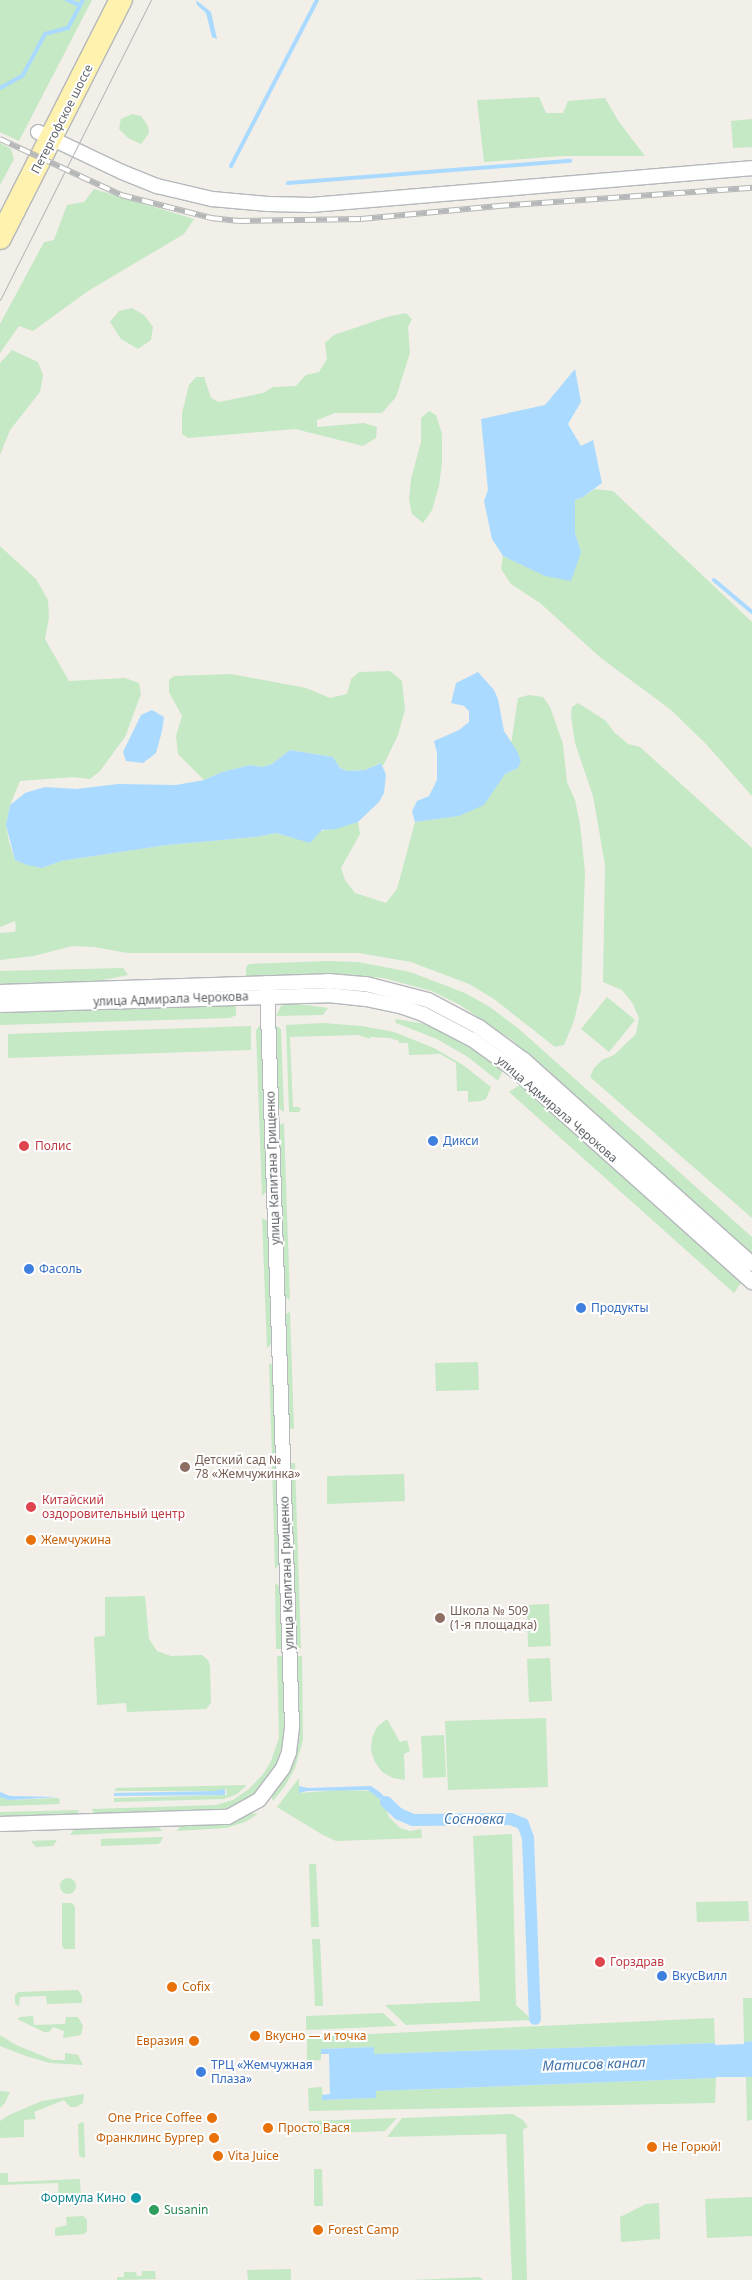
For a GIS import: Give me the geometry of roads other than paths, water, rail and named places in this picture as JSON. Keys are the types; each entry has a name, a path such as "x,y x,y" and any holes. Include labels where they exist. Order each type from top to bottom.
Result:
{"main road":[{"name":"Петергофское шоссе","path":"0,238 104,0"},
{"name":"Петергофское шоссе","path":"0,208 45,135 122,0"}],"street":[{"path":"45,135 122,172 157,186 212,199 268,204 312,205 752,168"},
{"name":"улица Адмирала Черокова","path":"0,1005 267,989 328,982 366,984 428,1000 456,1014 499,1041 524,1060 752,1264"},
{"name":"улица Адмирала Черокова","path":"0,992 267,989 366,999 400,1006 450,1026 491,1052 516,1071 752,1282"},
{"name":"улица Капитана Грищенко","path":"0,1824 228,1817 260,1800 283,1768 289,1752 292,1726 267,989"}],"water":[{"path":"196,0 211,12 217,39 212,37 206,13 197,5"},
{"path":"575,369 581,402 568,424 581,446 593,440 602,483 583,497 575,500 575,533 581,552 571,581 545,576 503,556 492,539 484,501 488,490 481,419 545,405"},
{"path":"478,672 494,690 498,699 504,731 521,761 518,768 505,774 484,805 459,816 415,822 412,811 417,801 429,796 437,780 437,753 434,741 459,730 469,722 469,711 464,706 451,703 456,683"},
{"path":"152,710 164,717 156,753 143,763 126,761 123,752 141,715"},
{"path":"290,750 333,757 340,768 348,771 365,770 381,763 386,775 384,793 379,802 358,822 336,829 322,830 310,843 276,833 256,837 167,845 61,861 42,868 15,860 6,825 10,805 25,793 45,787 76,789 118,784 176,785 204,780 222,772 250,765 262,767 272,764"},
{"path":"299,1786 308,1788 371,1786 381,1793 399,1814 368,1790 307,1791 299,1793"},
{"path":"225,1790 225,1795 114,1796 114,1793 215,1791"},
{"path":"0,1792 10,1796 59,1797 9,1800 0,1797"},
{"name":"Матисов канал","path":"752,2041 752,2077 376,2091 376,2098 322,2100 322,2095 330,2094 329,2054 321,2054 321,2049 374,2047 374,2054 715,2043 715,2045 744,2044 744,2042"}],"waterway":[{"path":"67,0 80,5"},
{"path":"0,88 23,75 45,34 68,28 83,0"},
{"path":"231,166 317,0"},
{"path":"288,183 570,161"},
{"path":"714,580 752,612"},
{"name":"Сосновка","path":"386,1802 399,1814 413,1820 511,1819 523,1824 528,1838 535,2019"}],"tram line":[{"path":"0,300 151,0"}],"railway":[{"path":"0,139 121,195 211,218 239,221 361,219 498,206 752,188"}],"place":[{"name":"Дикси","path":"433,1141"},
{"name":"Полис","path":"24,1146"},
{"name":"Фасоль","path":"29,1269"},
{"name":"Продукты","path":"581,1308"},
{"name":"Детский сад № 78 «Жемчужинка»","path":"185,1467"},
{"name":"Китайский оздоровительный центр","path":"31,1507"},
{"name":"Жемчужина","path":"31,1540"},
{"name":"Школа № 509 (1-я площадка)","path":"440,1618"},
{"name":"Горздрав","path":"600,1962"},
{"name":"ВкусВилл","path":"662,1976"},
{"name":"Cofix","path":"172,1987"},
{"name":"Вкусно — и точка","path":"255,2036"},
{"name":"Евразия","path":"194,2041"},
{"name":"ТРЦ «Жемчужная Плаза»","path":"201,2072"},
{"name":"One Price Coffee","path":"212,2118"},
{"name":"Просто Вася","path":"268,2128"},
{"name":"Франклинс Бургер","path":"214,2138"},
{"name":"Не Горюй!","path":"652,2147"},
{"name":"Vita Juice","path":"218,2156"},
{"name":"Формула Кино","path":"136,2198"},
{"name":"Susanin","path":"154,2210"},
{"name":"Forest Camp","path":"318,2230"}]}
